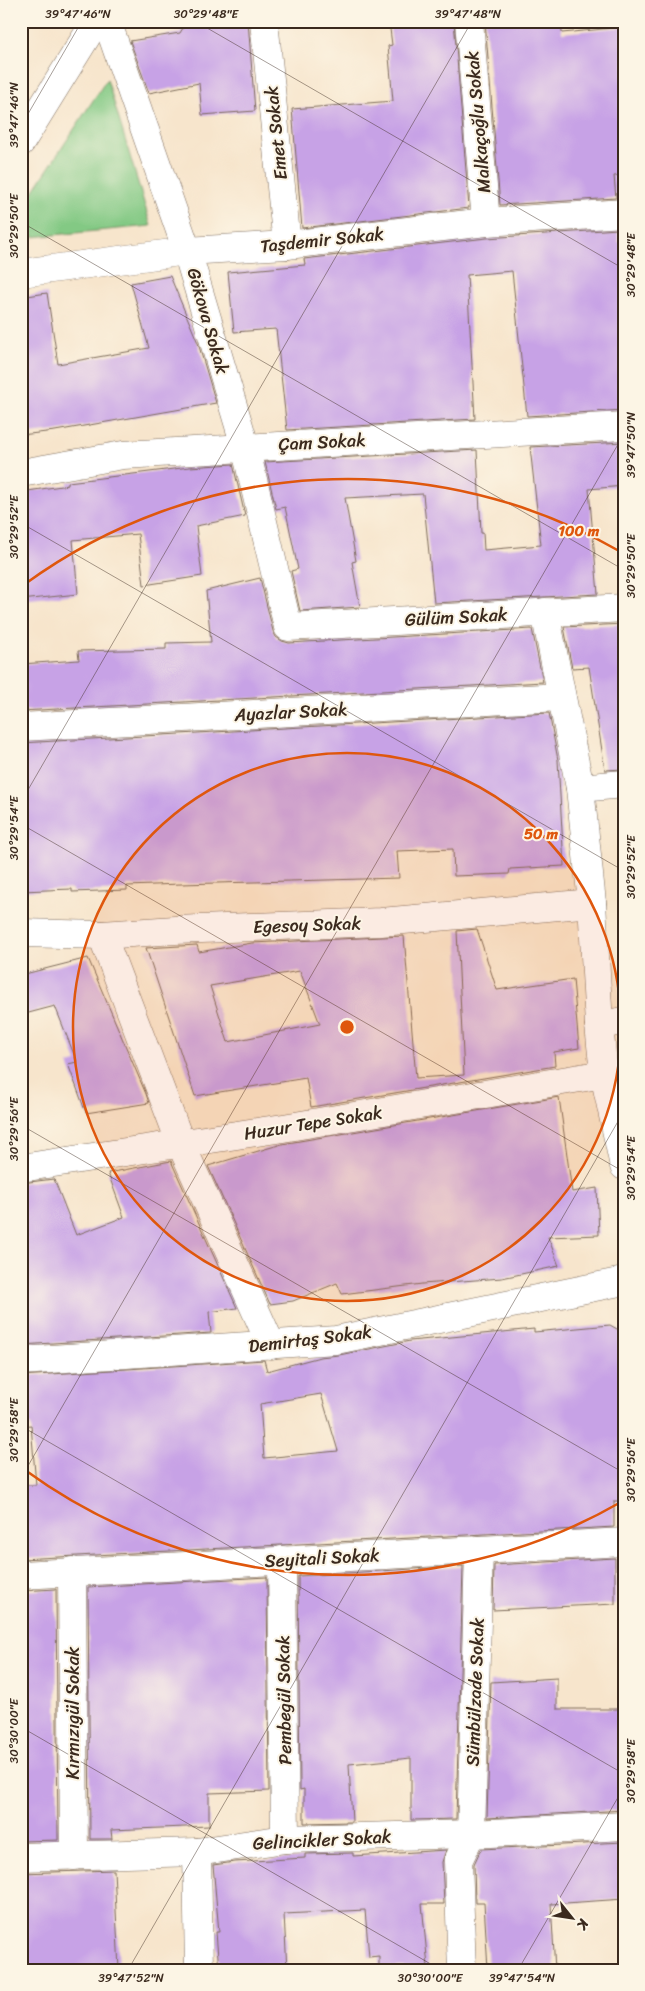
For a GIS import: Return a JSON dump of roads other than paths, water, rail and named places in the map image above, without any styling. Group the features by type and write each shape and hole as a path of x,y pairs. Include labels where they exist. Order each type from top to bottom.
{"street":[{"path":"21,142 96,21"},
{"name":"Gökova Sokak","path":"107,21 187,250 245,446 288,627"},
{"name":"Emet Sokak","path":"264,21 287,245"},
{"name":"Malkaçoğlu Sokak","path":"469,21 486,222"},
{"name":"Taşdemir Sokak","path":"21,272 187,250 287,245 486,222 624,213"},
{"name":"Çam Sokak","path":"21,474 123,454 624,426"},
{"name":"Gülüm Sokak","path":"288,627 624,608"},
{"path":"545,612 580,788 592,903 611,1023 604,1074 624,1166"},
{"name":"Ayazlar Sokak","path":"21,727 561,697"},
{"path":"580,788 624,784"},
{"name":"Egesoy Sokak","path":"21,933 102,935 381,922 592,903"},
{"path":"102,935 181,1144 271,1346"},
{"name":"Huzur Tepe Sokak","path":"21,1168 181,1144 604,1074"},
{"name":"Demirtaş Sokak","path":"21,1361 271,1346 336,1340 624,1281"},
{"name":"Seyitali Sokak","path":"21,1574 624,1542"},
{"name":"Sümbülzade Sokak","path":"471,1834 479,1550"},
{"name":"Pembegül Sokak","path":"282,1560 285,1839"},
{"name":"Kırmızıgül Sokak","path":"72,1571 74,1856"},
{"name":"Gelincikler Sokak","path":"21,1857 197,1852 285,1839 471,1834 624,1826"},
{"path":"462,1970 458,1861 471,1834"},
{"path":"197,1852 199,1970"}]}
